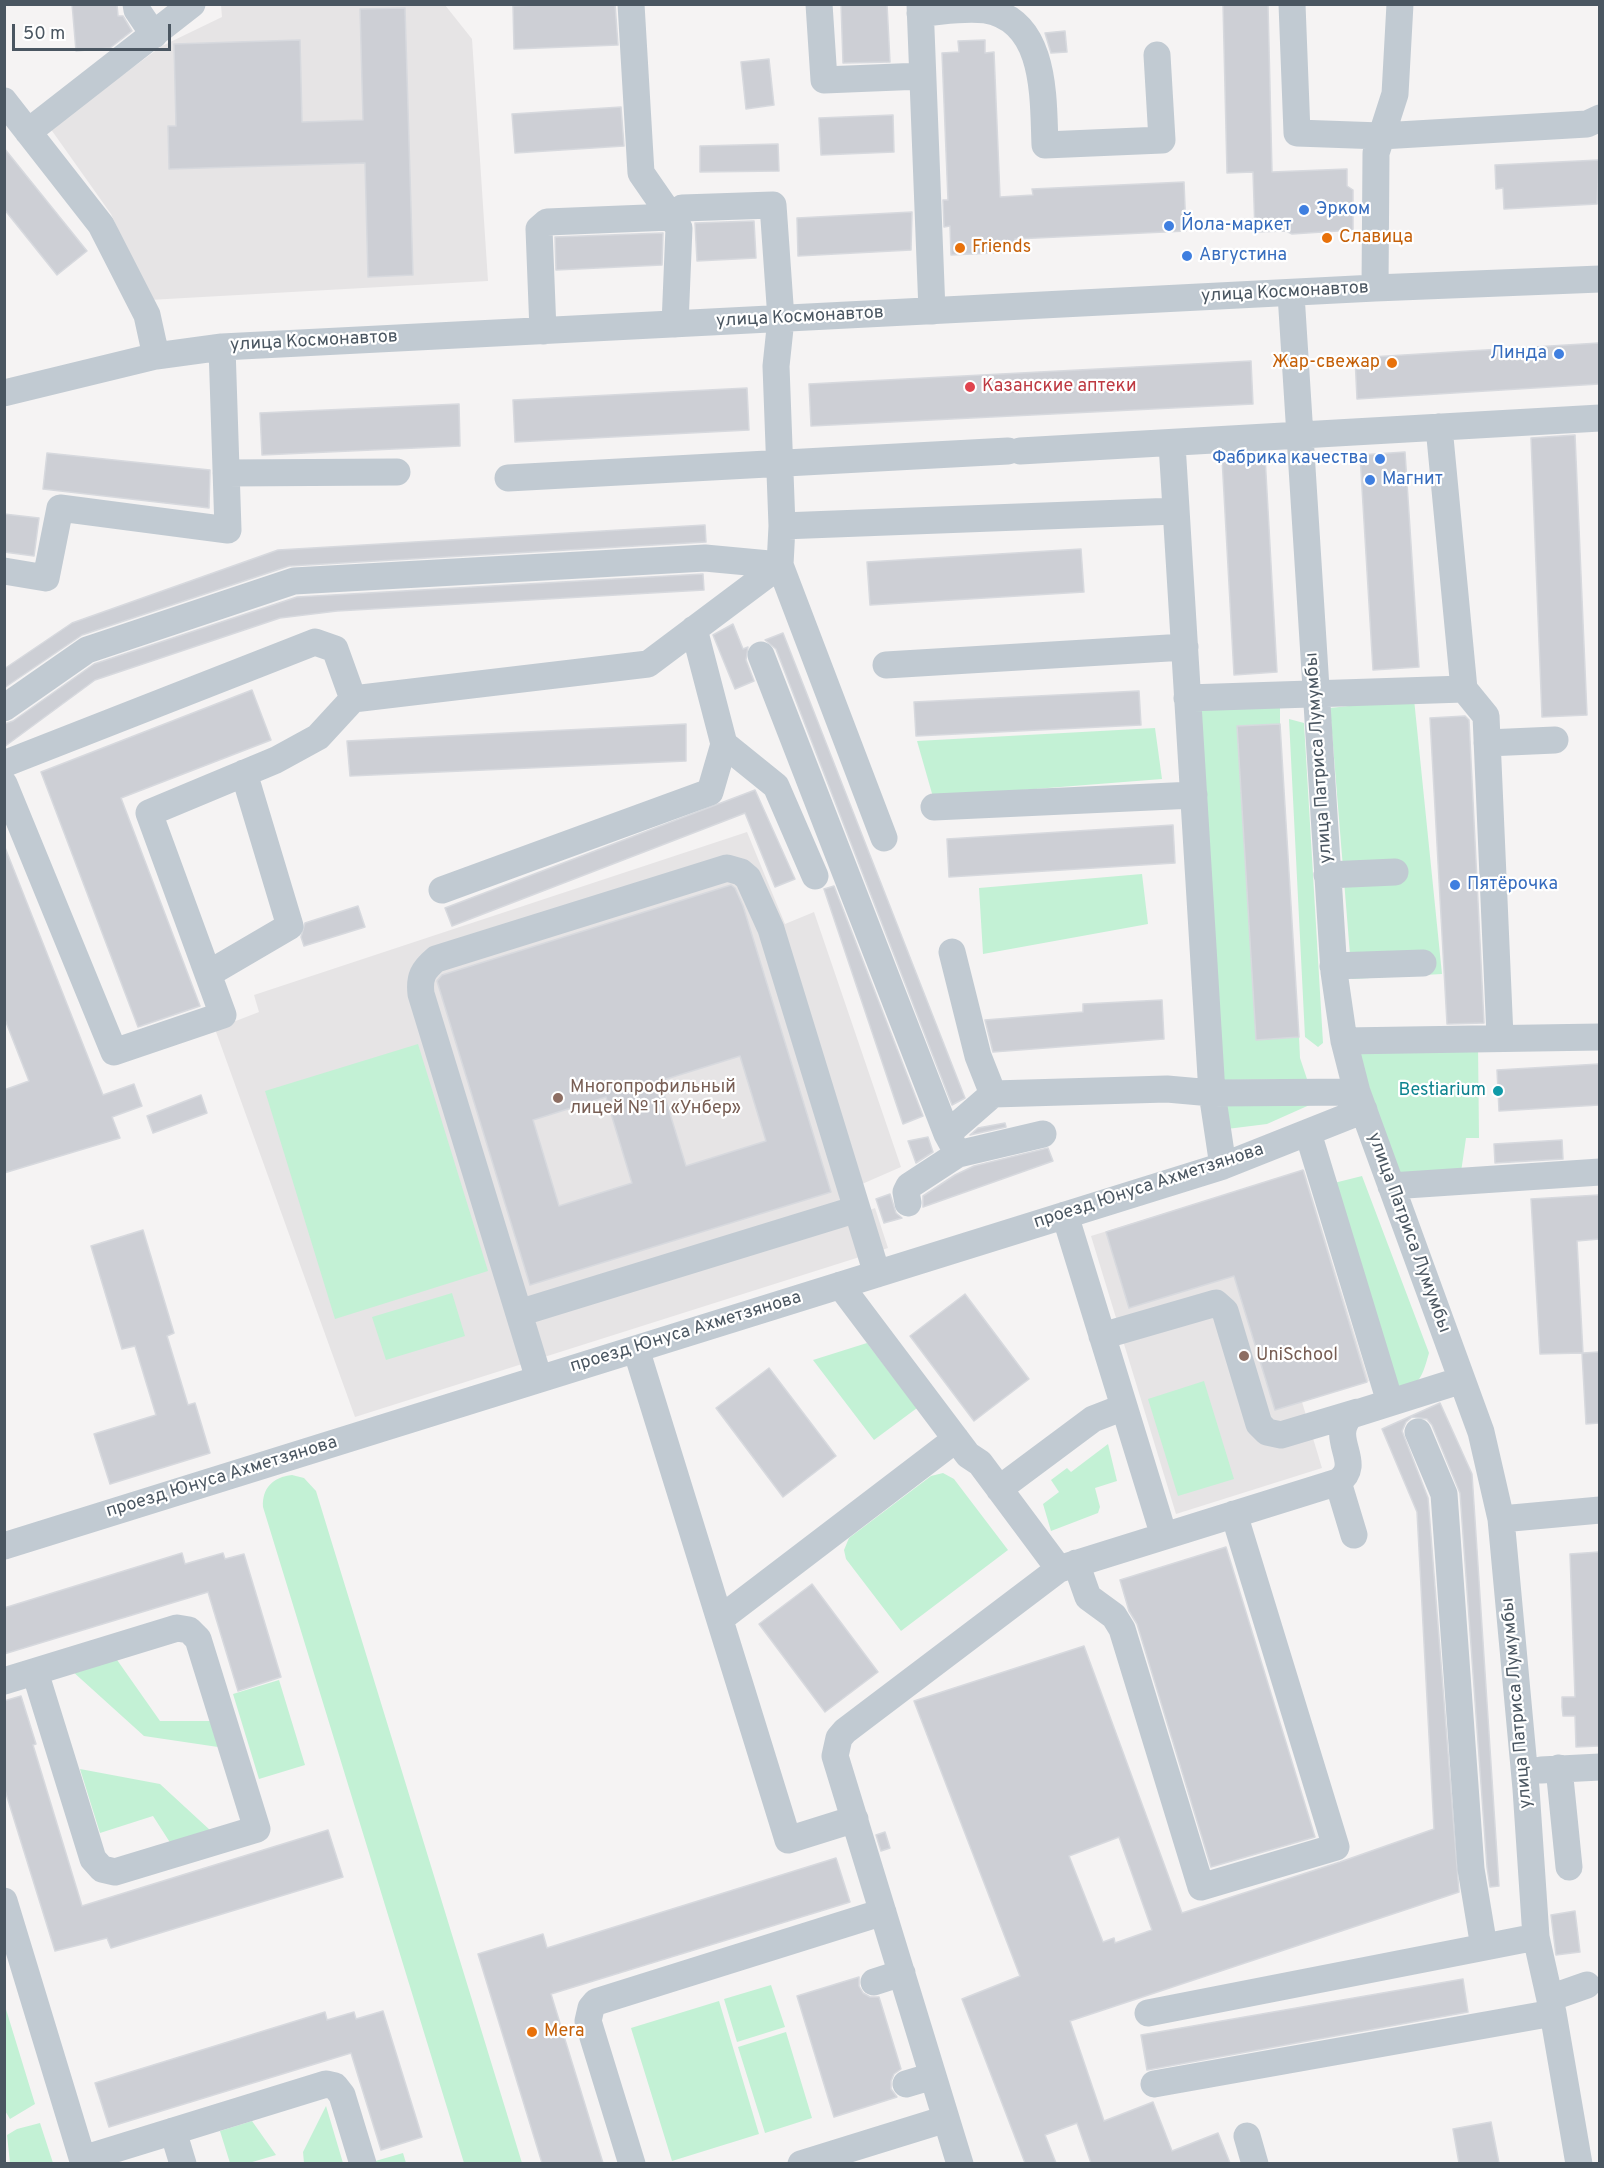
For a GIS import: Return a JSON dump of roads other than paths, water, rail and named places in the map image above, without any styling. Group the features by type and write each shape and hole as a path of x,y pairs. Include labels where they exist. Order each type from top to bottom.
{"street":[{"path":"136,4 137,10 154,35"},
{"path":"28,132 192,4"},
{"path":"631,4 641,173 679,228 675,324"},
{"path":"819,4 824,80 922,76"},
{"path":"1292,4 1297,133 1381,136 1587,124 1599,118"},
{"path":"1375,288 1376,153 1395,94 1400,4"},
{"path":"932,311 920,9 985,10 1009,19 1029,39 1042,76 1045,145 1162,140 1157,55"},
{"path":"4,101 101,225 147,315 156,356"},
{"path":"543,331 539,229 547,222 672,217 682,208 773,205 781,319 776,366 782,526 780,565 884,838"},
{"name":"улица Космонавтов","path":"4,393 156,356 222,347 1375,288 1599,279"},
{"name":"улица Патриса Лумумбы","path":"1291,294 1333,966 1344,1041 1360,1101 1481,1432 1501,1519 1524,1771 1536,1937 1552,2006 1579,2163"},
{"path":"4,572 46,578 60,508 228,530 222,347"},
{"path":"508,478 778,462 1172,444 1599,418"},
{"path":"1439,427 1464,689 1486,716 1500,1037"},
{"path":"1172,444 1212,1093 1223,1166"},
{"path":"226,473 397,472"},
{"path":"782,526 1176,511"},
{"path":"4,708 87,650 294,581 705,558 780,565"},
{"path":"4,784 114,1052 223,1015 149,813 244,773 318,737 353,699 648,664 780,565"},
{"path":"442,890 710,792 724,744 694,629"},
{"path":"4,765 315,642 335,649 353,699"},
{"path":"886,665 1185,647"},
{"path":"761,655 953,1144"},
{"path":"1187,698 1464,689"},
{"path":"1487,743 1555,740"},
{"path":"724,744 776,786 815,876"},
{"path":"208,974 290,926 244,773"},
{"path":"934,807 1194,795"},
{"path":"539,1379 421,994 419,981 423,969 436,958 727,868 741,872 748,878 768,921 877,1274"},
{"path":"1327,874 1395,872"},
{"path":"952,952 978,1056 993,1094"},
{"path":"1333,966 1423,963"},
{"path":"1344,1041 1599,1037"},
{"path":"908,1203 906,1195 909,1186 953,1144 993,1094 1167,1089 1360,1101"},
{"name":"проезд Юнуса Ахметзянова","path":"4,1546 1223,1166 1308,1133 1360,1101"},
{"path":"1308,1133 1390,1402"},
{"path":"953,1144 1043,1134"},
{"path":"1391,1186 1599,1172"},
{"path":"519,1314 857,1209"},
{"path":"1065,1215 1164,1536"},
{"path":"840,1286 968,1455 978,1461 999,1489 1068,1566 1088,1597 1120,1623 1202,1887 1336,1847 1234,1514"},
{"path":"1102,1336 1216,1303 1225,1311 1260,1424 1267,1432 1281,1435 1462,1380"},
{"path":"636,1349 788,1840 855,1820"},
{"path":"999,1489 1093,1419 1124,1407"},
{"path":"960,2163 835,1756 839,1738 845,1731 1068,1566 1338,1482 1346,1475 1349,1465 1342,1431 1347,1419 1359,1412"},
{"path":"1418,1432 1444,1494 1471,1869 1484,1947"},
{"path":"720,1618 956,1439"},
{"path":"1338,1482 1354,1535"},
{"path":"1501,1519 1599,1510"},
{"path":"4,1681 177,1628 193,1632 198,1639 256,1829 115,1872 102,1869 93,1859 36,1672"},
{"path":"1524,1771 1599,1767"},
{"path":"1559,1768 1569,1867"},
{"path":"632,2163 588,2021 591,2008 596,2002 883,1912"},
{"path":"6,1915 83,2161 329,2084 335,2086 342,2095 363,2163"},
{"path":"1148,2013 1536,1937"},
{"path":"874,1982 902,1973"},
{"path":"1154,2084 1552,2006 1587,1985"},
{"path":"906,2084 933,2076"},
{"path":"801,2163 946,2119"},
{"path":"173,2131 183,2163"},
{"path":"1247,2136 1255,2163"}],"place":[{"name":"Эрком","path":"1304,210"},
{"name":"Йола-маркет","path":"1169,226"},
{"name":"Славица","path":"1327,238"},
{"name":"Friends","path":"960,248"},
{"name":"Августина","path":"1187,256"},
{"name":"Линда","path":"1559,354"},
{"name":"Жар-свежар","path":"1392,363"},
{"name":"Казанские аптеки","path":"970,387"},
{"name":"Фабрика качества","path":"1380,459"},
{"name":"Магнит","path":"1370,480"},
{"name":"Пятёрочка","path":"1455,885"},
{"name":"Bestiarium","path":"1498,1091"},
{"name":"Многопрофильный лицей № 11 «Унбер»","path":"558,1098"},
{"name":"UniSchool","path":"1244,1356"},
{"name":"Mera","path":"532,2032"}]}
